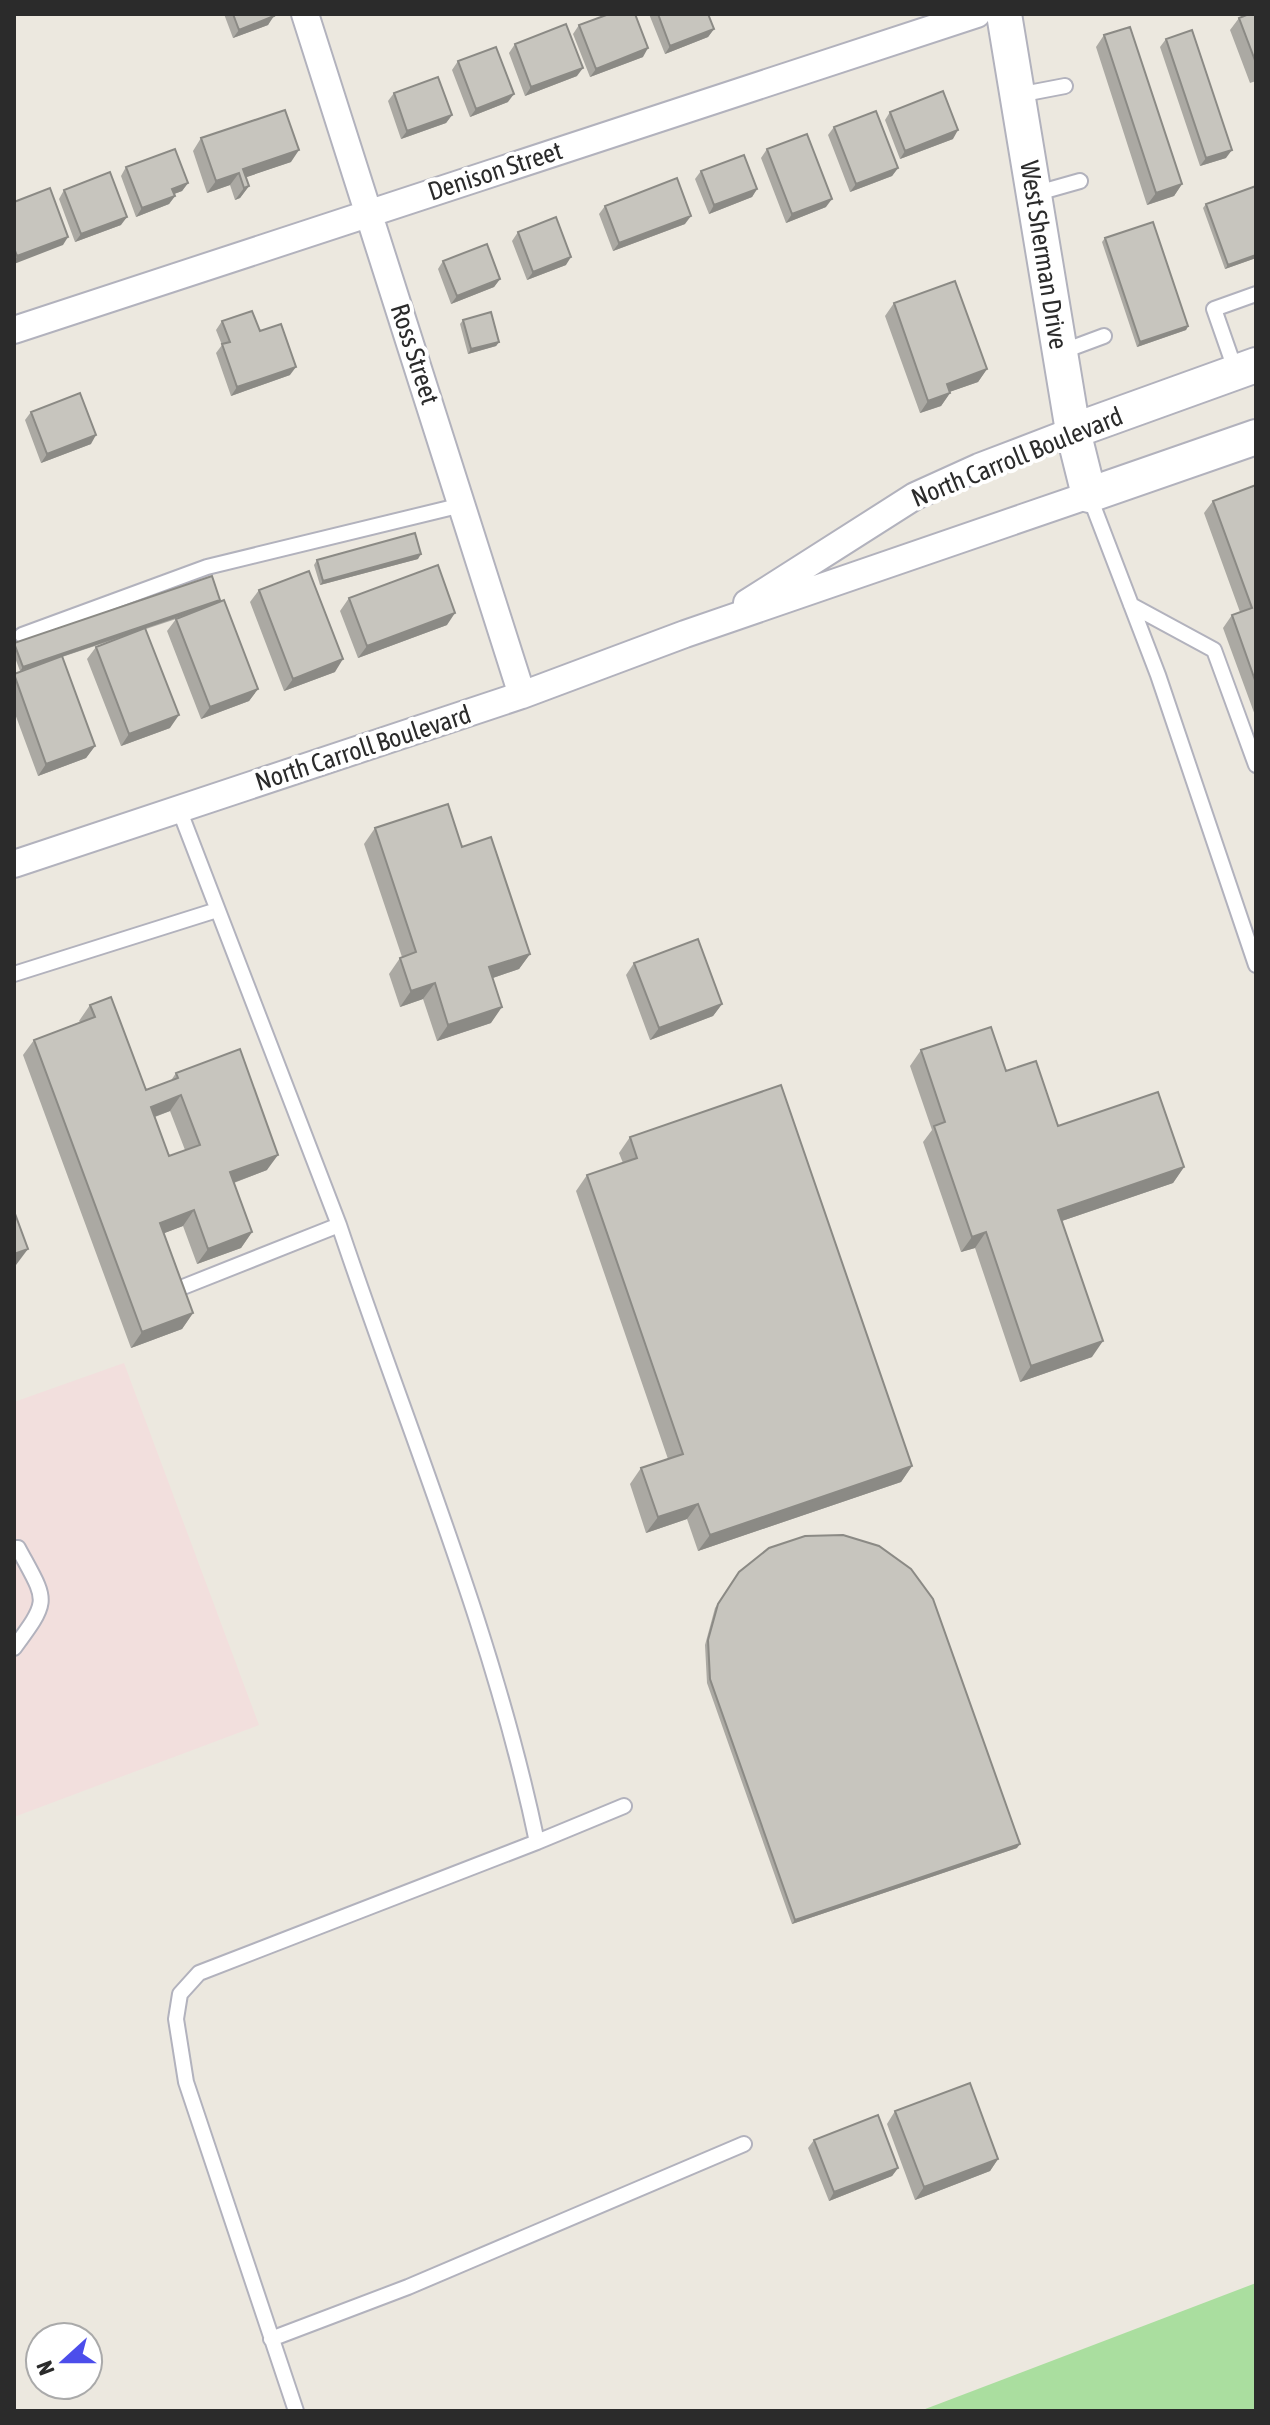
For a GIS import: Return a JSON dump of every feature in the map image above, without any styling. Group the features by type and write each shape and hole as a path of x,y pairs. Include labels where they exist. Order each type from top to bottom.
{"street":[{"name":"Ross Street","path":"305,14 522,695"},
{"name":"Denison Street","path":"14,330 977,14"},
{"name":"West Sherman Drive","path":"1004,14 1073,431 1089,495"},
{"name":"North Carroll Boulevard","path":"710,627 915,496 979,467 1246,369"},
{"name":"North Carroll Boulevard","path":"14,864 522,695 1256,437"}],"lane":[{"path":"1017,95 1065,86"},
{"path":"1034,195 1080,181"},
{"path":"1246,369 1214,309 1256,294"},
{"path":"1060,352 1104,336"},
{"path":"1089,495 1158,675 1256,965"},
{"path":"22,635 207,567 462,505"},
{"path":"1131,605 1214,650 1256,765"},
{"path":"179,809 339,1225 395,1392 477,1618 522,1775 537,1842"},
{"path":"14,974 217,910"},
{"path":"183,1287 339,1225"},
{"path":"14,1548 18,1548 43,1594 40,1613 14,1648"},
{"path":"296,2411 186,2082 176,2019 180,1994 199,1973 624,1806"},
{"path":"271,2339 408,2287 744,2144"}],"shaded area":[{"path":"124,1363 259,1725 14,1817 14,1402"}],"green space":[{"path":"1256,2283 1256,2411 920,2411"}],"building":[{"path":"233,14 273,14 274,16 239,30"},
{"path":"609,14 635,14 648,48 596,69 579,25"},
{"path":"658,14 708,14 714,29 670,46"},
{"path":"1256,14 1256,63 1239,18"},
{"path":"566,24 583,68 531,87 515,44"},
{"path":"1130,27 1182,184 1156,193 1104,35"},
{"path":"1192,30 1232,150 1206,158 1166,39"},
{"path":"496,47 514,94 476,109 458,61"},
{"path":"438,77 452,115 407,131 394,93"},
{"path":"943,91 958,130 905,151 890,112"},
{"path":"285,110 299,150 243,169 249,186 244,188 239,173 216,181 201,138"},
{"path":"876,111 898,168 856,184 834,127"},
{"path":"807,134 832,199 792,214 767,149"},
{"path":"175,149 188,183 172,189 175,196 142,208 126,167"},
{"path":"744,155 757,189 714,205 701,171"},
{"path":"110,172 127,217 81,234 64,190"},
{"path":"677,178 691,216 619,243 605,206"},
{"path":"1256,186 1256,255 1228,265 1206,204"},
{"path":"50,188 68,237 17,256 14,248 14,202"},
{"path":"556,217 571,257 533,272 518,232"},
{"path":"1153,222 1188,326 1140,342 1105,238"},
{"path":"487,244 500,279 457,296 443,261"},
{"path":"955,281 987,369 947,384 950,393 928,401 894,303"},
{"path":"252,311 260,331 281,324 296,367 237,387 222,344 230,342 222,321"},
{"path":"491,312 499,342 471,349 463,320"},
{"path":"80,393 96,435 47,454 31,412"},
{"path":"1256,485 1256,683 1232,615 1252,608 1213,501"},
{"path":"415,533 421,554 323,581 317,560"},
{"path":"438,565 455,613 367,646 349,598"},
{"path":"309,571 343,659 293,679 259,590"},
{"path":"212,576 220,600 23,667 14,643"},
{"path":"224,600 258,689 210,707 176,619"},
{"path":"145,628 179,715 129,734 96,647"},
{"path":"62,656 95,746 46,764 14,674"},
{"path":"448,804 462,847 491,837 530,954 489,967 502,1007 448,1025 435,983 411,991 400,958 416,952 375,828"},
{"path":"698,939 722,1004 659,1028 634,963"},
{"path":"111,997 146,1090 178,1078 176,1073 240,1049 278,1155 230,1172 252,1232 208,1249 194,1210 160,1223 193,1313 142,1332 34,1040 95,1017 90,1005","holes":["181,1095 200,1145 169,1156 151,1107"]},
{"path":"991,1027 1006,1071 1036,1061 1058,1126 1158,1092 1184,1167 1058,1210 1103,1341 1031,1366 986,1232 972,1237 934,1126 945,1122 921,1050"},
{"path":"781,1085 912,1466 710,1535 698,1504 658,1517 641,1468 683,1454 587,1175 637,1158 630,1137"},
{"path":"14,1211 28,1249 14,1254"},
{"path":"843,1535 879,1546 911,1569 933,1599 1020,1844 795,1920 710,1679 708,1640 718,1604 739,1572 769,1548 805,1536"},
{"path":"970,2083 998,2159 924,2187 895,2111"},
{"path":"878,2115 898,2168 834,2192 814,2140"}]}
